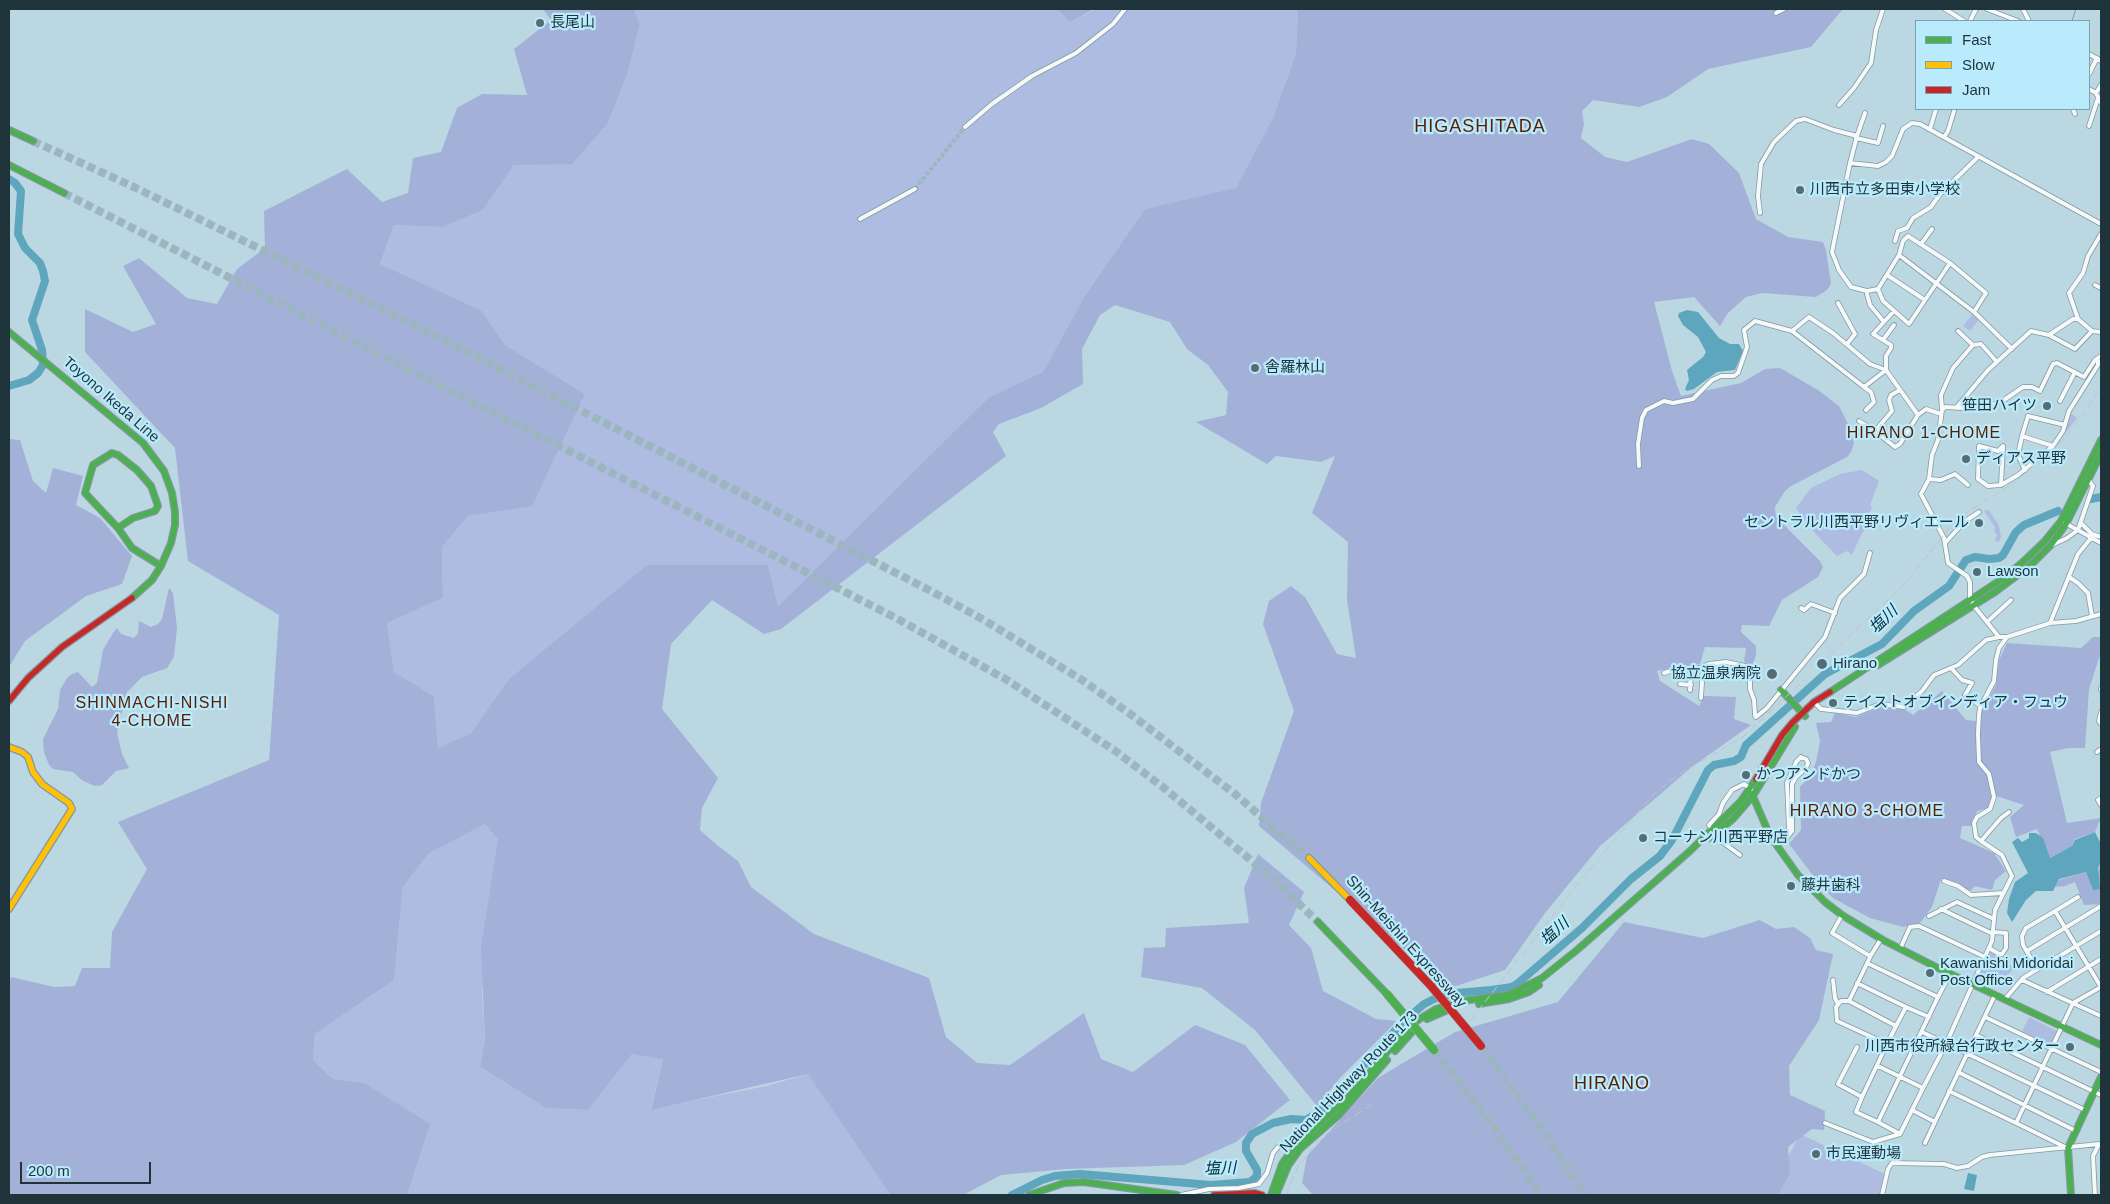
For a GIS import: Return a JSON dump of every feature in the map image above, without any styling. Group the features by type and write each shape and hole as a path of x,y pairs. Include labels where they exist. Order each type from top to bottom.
{"main road":[{"path":"9,130 33,141"},
{"path":"9,166 60,192"},
{"name":"Toyono Ikeda Line","path":"9,332 135,435 158,461 172,493 175,525 171,543 161,566 143,589 79,634 47,660 9,701"},
{"name":"National Highway Route 173","path":"2087,478 2101,440"},
{"path":"118,528 133,518 155,511 158,506 151,486 137,470 118,455 112,453 92,465 85,491 86,496 118,528 132,548 161,566"},
{"name":"National Highway Route 173","path":"1271,1195 1282,1164 1294,1147 1347,1099 1400,1037 1418,1020 1436,1009 1462,1001 1508,995 1542,978 1713,832 1733,819 1803,714 1815,704 2031,565 2064,522 2101,454"},
{"path":"1781,690 1803,714"},
{"path":"9,747 22,752 28,757 37,778 42,784 69,803 72,809 9,909"},
{"path":"1752,792 1775,844 1798,875 1825,902 1842,915 1881,939 1950,974 2101,1045"},
{"name":"National Highway Route 173","path":"1276,1195 1288,1166 1300,1149 1314,1134 1339,1115 1359,1094 1393,1052 1426,1020 1444,1011 1463,1005 1509,1000 1529,992 1554,975 1713,832"},
{"name":"Shin-Meishin Expressway","path":"1309,858 1408,961 1481,1046"},
{"path":"1318,922 1386,994 1434,1050"},
{"path":"2071,1195 2068,1148 2086,1110 2098,1093 2101,1077"},
{"path":"1029,1195 1064,1183 1084,1182 1177,1195"},
{"path":"1214,1195 1255,1192 1262,1195"}],"street":[{"path":"965,127 992,104 1032,76 1076,53 1113,24 1125,9"},
{"path":"1776,12 1784,9"},
{"path":"1839,105 1854,88 1871,63 1876,30 1883,9"},
{"path":"1945,9 1962,20"},
{"path":"1987,9 2015,20"},
{"path":"1998,20 2000,14"},
{"path":"2090,73 2099,60"},
{"path":"2089,126 2101,85"},
{"path":"2090,90 2097,95 2101,103"},
{"path":"1930,129 1936,110"},
{"path":"2073,110 2075,114"},
{"path":"1944,137 1948,131 1954,111"},
{"path":"1865,113 1856,137 1832,252 1839,270 1851,287 1867,292 1878,288 1899,255 1902,242 1908,236 1950,264 1986,293 1974,312"},
{"path":"1760,213 1758,196 1761,164 1774,142 1796,121 1805,119 1878,143 1883,126"},
{"path":"1850,163 1878,166 1892,156 1903,129 1912,123 1920,124 2101,224"},
{"path":"1895,241 1898,231 1907,228 1913,218 1931,207 1940,194 1978,157"},
{"path":"860,219 914,189"},
{"path":"1921,244 1932,229"},
{"path":"2101,234 2088,256 2083,273 2069,293 2078,319 2092,331 2101,332"},
{"path":"1899,255 1974,312 2012,349"},
{"path":"1878,288 1883,301 1909,324 1950,264"},
{"path":"1887,275 1925,300"},
{"path":"2095,284 2101,288"},
{"path":"1866,294 1870,305 1884,322"},
{"path":"1838,302 1855,334 1846,344"},
{"path":"1886,370 1886,356 1892,348 1891,345 1873,334 1894,311"},
{"path":"1792,331 1809,317 1870,364 1886,370 1918,415"},
{"path":"2050,335 2073,319 2078,319"},
{"path":"1639,466 1638,444 1642,418 1646,410 1664,401 1674,403 1693,399 1712,380 1721,376 1734,376 1738,373 1748,348 1744,330 1755,321 1792,331 1871,392 1874,402 1866,410"},
{"path":"1883,340 1894,326"},
{"path":"1958,331 1973,345"},
{"path":"1956,408 1988,370 2031,331 2050,335 2075,349 2092,331"},
{"path":"1997,362 1981,344 1973,345 1953,368 1941,395 1942,412 1938,440 1932,456 1929,479 1921,494 1946,543 1945,553 1948,563 1967,576 1970,582 1972,603 1999,637"},
{"path":"1942,412 1945,407 1981,409 2004,400 2023,387 2032,387 2040,392 2053,364 2057,363 2084,377 2095,360 2100,357"},
{"path":"2001,485 2003,446 1998,450 1979,446 1978,479 1988,486 2001,485 2025,470 2053,446 2065,425 2070,410 2098,365 2100,357"},
{"path":"1864,387 1886,370"},
{"path":"2060,401 2075,372"},
{"path":"1875,431 1892,411 1889,400 1891,395 1900,390"},
{"path":"1859,421 1895,447 1900,444 1918,415 1926,409 1942,412"},
{"path":"2025,470 2018,455 2028,416 2065,425"},
{"path":"2022,436 2053,446"},
{"path":"1929,479 1941,480 1955,474 1968,485"},
{"path":"2047,544 2059,543 2078,530 2093,486 2087,478"},
{"path":"1946,543 1964,522 1979,512"},
{"path":"2064,522 2101,543"},
{"path":"2081,523 2092,534 2101,537"},
{"path":"2050,623 2078,554 2091,538"},
{"path":"1664,673 1680,668 1691,671 1703,666 1726,662 1750,667 1750,689 1754,700 1756,717 1767,708 1825,637 1840,598 1864,574 1870,553"},
{"path":"2069,577 2088,593 2092,616"},
{"path":"1987,622 2011,600"},
{"path":"1801,608 1804,610 1811,604 1835,613"},
{"path":"1815,704 1821,709 1857,713 1880,704 1904,707 1922,691 1934,675 1958,666 1986,640 2007,637 2050,623 2076,621 2101,614"},
{"path":"1825,1123 1873,1142 1900,1134 1946,1044 1989,948 1993,933 1995,910 2012,876 2002,855 1976,837 1974,823 1977,817 1990,809 1994,797 1989,774 1979,762 1978,734 1982,706 1994,681 1999,648 2007,637"},
{"path":"1701,698 1703,666"},
{"path":"1950,668 1962,680 1972,683 1965,695 1982,706"},
{"path":"1680,684 1690,687 1691,671"},
{"path":"2101,712 2099,721 2101,724"},
{"path":"1801,758 1806,759 1808,763 1806,768 1796,777 1792,784 1792,831 1788,836 1775,844 1789,829 1787,783 1796,762 1801,758"},
{"path":"1740,855 1713,832 1709,825 1732,790 1744,784 1752,792"},
{"path":"2101,798 2098,800 2101,805"},
{"path":"1981,841 2009,812"},
{"path":"1944,881 1958,886 1972,895 2004,893"},
{"path":"2037,969 2023,945 2022,936 2026,928 2078,897"},
{"path":"1930,916 1957,902 1994,918"},
{"path":"2027,951 2101,906"},
{"path":"1941,909 1993,933 2006,933 2006,948 2002,954 1989,948"},
{"path":"2016,1123 2073,1003 2101,987 2056,911"},
{"path":"1842,915 1832,933 1870,956"},
{"path":"1900,948 1910,927 1919,926 1985,957"},
{"path":"2005,999 2022,980 2037,969 2101,932"},
{"path":"1849,1001 1866,963 1881,939"},
{"path":"2047,992 2101,959"},
{"path":"1866,963 1938,997"},
{"path":"1878,1122 1950,974"},
{"path":"1833,980 1835,998 1838,1004"},
{"path":"2022,980 2100,1015"},
{"path":"1857,982 1929,1017"},
{"path":"1925,1143 1995,995"},
{"path":"1888,1044 1837,1021 1836,1007 1841,1001 1849,1001 1896,1026"},
{"path":"1900,1134 1856,1112 1906,1007"},
{"path":"1985,1017 2101,1072"},
{"path":"1922,1032 2086,1110"},
{"path":"1976,1035 2098,1093"},
{"path":"1857,1047 1838,1084 1862,1097"},
{"path":"1878,1066 1923,1088"},
{"path":"1958,1072 2076,1130"},
{"path":"1949,1091 2068,1148"},
{"path":"1912,1110 1934,1122"},
{"path":"1882,1195 1888,1169 1892,1163 1944,1164 1957,1168 1968,1166 1982,1157 1990,1155 2068,1148 2100,1142"},
{"path":"2095,1195 2093,1156 2100,1142"},
{"path":"1182,1195 1209,1189 1239,1188 1259,1184 1267,1173 1272,1153 1286,1143 1294,1147"},
{"path":"2094,1174 2101,1174"}],"shaded area":[{"path":"543,9 634,9 640,24 627,75 608,123 572,164 514,165 483,210 443,227 394,225 380,264 481,310 505,345 585,394 532,506 468,516 442,547 443,598 387,623 394,672 434,696 438,748 471,733 508,680 647,565 768,565 778,606 989,397 1043,372 1084,297 1145,209 1236,188 1273,118 1296,53 1298,12 1296,9 1843,9 1811,47 1708,69 1667,97 1639,107 1593,100 1582,111 1584,124 1581,138 1605,157 1627,162 1692,139 1709,144 1739,173 1756,219 1788,237 1823,242 1826,250 1831,284 1827,290 1816,297 1762,293 1746,297 1728,313 1720,326 1694,297 1654,302 1672,371 1681,396 1741,383 1765,369 1780,368 1818,390 1839,406 1848,424 1854,443 1847,457 1791,486 1785,491 1775,507 1776,517 1820,561 1823,567 1818,577 1782,600 1769,626 1742,625 1741,632 1756,646 1756,656 1752,665 1744,662 1746,648 1705,647 1700,664 1657,671 1660,681 1699,706 1704,696 1736,697 1734,719 1751,725 1693,766 1600,846 1545,913 1505,970 1450,988 1259,826 1261,803 1294,711 1263,624 1269,601 1291,586 1305,597 1337,654 1356,658 1347,600 1348,542 1312,513 1335,456 1321,462 1276,456 1267,464 1196,422 1226,415 1228,392 1208,365 1187,349 1170,322 1115,305 1100,315 1082,349 1083,384 1041,408 999,424 993,432 1006,456 781,629 764,634 712,600 671,644 662,709 718,778 702,808 700,830 738,861 751,887 814,934 929,978 946,1037 977,1063 1010,1065 1084,1013 1101,1059 1133,1072 1195,1025 1245,1045 1290,1100 1236,1142 1184,1165 1066,1169 1001,1175 963,1195 891,1195 808,1074 651,1110 663,1059 632,1054 588,1110 546,1108 480,1067 485,1040 481,947 498,840 485,824 428,854 403,887 394,980 315,1034 313,1060 333,1079 365,1083 430,1124 407,1195 9,1195 9,981 11,977 54,987 75,986 82,968 110,968 112,932 147,869 118,822 269,760 279,615 188,561 175,448 85,352 85,309 133,332 156,324 123,266 139,258 187,298 217,304 237,269 265,248 264,211 347,169 382,202 408,193 413,158 441,152 457,108 482,94 527,95 514,49 551,20"},
{"path":"634,9 1057,9 1070,22 1096,9 1296,9 1298,12 1296,53 1273,118 1236,189 1145,209 1084,297 1043,372 989,397 778,606 768,565 508,680 471,733 438,748 434,696 394,672 387,623 443,598 442,547 468,516 532,505 585,394 505,345 481,310 380,264 394,225 443,227 483,210 514,165 583,136 608,123 627,75 640,24"},
{"path":"1057,9 1094,9 1070,22"},
{"path":"1687,310 1698,312 1719,338 1730,344 1739,344 1743,351 1735,370 1717,372 1694,389 1687,391 1685,389 1689,380 1687,370 1703,357 1706,352 1698,337 1683,325 1678,316 1679,313"},
{"path":"1974,312 1980,318 1970,331 1963,326"},
{"path":"2069,412 2077,418 2055,446"},
{"path":"9,439 20,440 33,481 46,493 53,468 83,476 76,505 100,518 132,556 122,584 86,596 25,641 9,667"},
{"path":"1862,470 1879,481 1870,505 1872,507 1869,515 1876,519 1862,533 1852,555 1847,551 1837,556 1809,527 1796,508 1811,488 1840,474"},
{"path":"1989,510 1999,526 2001,537 1999,542 1995,541 1997,535 1994,531 1995,527 1984,511"},
{"path":"169,588 173,593 177,628 174,657 167,668 142,677 127,692 117,733 122,754 129,768 116,771 102,785 95,786 83,781 73,772 53,769 49,765 44,752 43,739 58,709 60,690 67,678 78,672 92,687 97,683 103,650 113,633 117,628 121,634 134,638 138,633 139,621 151,627 158,624 162,619"},
{"path":"2093,637 2101,637 2101,652 2089,689 2085,748 2068,748 2050,752 2067,823 2101,818 2095,832 2075,839 2072,846 2050,858 2037,829 2016,837 2010,817 2024,805 1993,795 1988,808 1977,811 1972,826 1962,826 1960,838 1994,853 2006,871 1995,880 1992,890 1975,886 1970,891 1941,879 1932,907 1920,923 1903,927 1870,918 1833,898 1818,882 1789,844 1801,830 1800,787 1810,776 1816,762 1820,741 1816,723 1831,722 1835,713 1856,717 1881,707 1904,709 1913,715 1942,691 1966,720 1976,721 1996,685 1999,660 2007,643 2081,648"},
{"path":"485,824 498,840 482,991 485,1040 480,1067 546,1108 588,1110 632,1054 663,1058 651,1109 766,1086 808,1074 905,1195 407,1195 429,1124 365,1083 333,1079 313,1060 315,1034 394,980 403,887 428,854"},
{"path":"2095,832 2101,844 2101,862 2098,868 2100,889 2093,890 2086,872 2059,879 2053,891 2036,891 2026,900 2012,922 2007,913 2009,899 2015,882 2028,873 2012,842 2018,838 2022,842 2029,838 2029,833 2036,833 2043,838 2050,858 2072,846 2075,840"},
{"path":"1258,854 1304,892 1289,925 1311,948 1323,991 1376,1019 1397,1021 1340,1078 1317,1106 1255,1030 1202,988 1141,977 1144,948 1165,947 1166,928 1249,923 1244,888"},
{"path":"2101,862 2101,904 2084,905 2075,882 2055,887 2059,880 2086,872 2093,889"},
{"path":"1760,920 1776,929 1794,927 1810,938 1816,950 1833,954 1819,1020 1789,1066 1790,1095 1825,1111 1824,1130 1812,1129 1788,1147 1790,1173 1779,1193 1774,1195 1313,1195 1302,1183 1307,1156 1378,1078 1455,1032 1558,1002 1624,922 1703,938"},
{"path":"1991,951 2014,968 2003,981 1995,975 1988,985 1977,979"},
{"path":"2029,1017 2057,1031 2050,1045 2022,1031"},
{"name":"市民運動場","path":"1800,1134 1885,1174 1880,1195 1768,1195"},
{"path":"1968,1173 1977,1175 1974,1191 1964,1189"}],"waterway":[{"path":"2072,20 2076,9"},
{"path":"9,179 21,191 18,234 25,248 40,263 45,281 32,320 42,350 43,365 38,373 29,380 9,386"},
{"name":"塩川","path":"2091,499 2101,497"},
{"name":"塩川","path":"1012,1195 1042,1180 1055,1176 1080,1174 1211,1185 1250,1182 1257,1176 1257,1170 1246,1151 1246,1143 1252,1134 1273,1123 1291,1119 1306,1120 1319,1112 1336,1096 1402,1023 1424,1004 1434,999 1457,993 1512,987 1517,984 1582,928 1631,879 1660,856 1672,840 1708,770 1714,765 1734,761 1741,757 1746,745 1825,674 1882,644 1914,611 1949,586 1966,560 1975,557 1999,558 2003,555 2016,532 2024,525 2058,511"}],"tunnel":[{"path":"915,189 965,127"},
{"path":"33,141 134,187 409,322 984,620 1082,680 1133,716 1235,794 1309,858"},
{"path":"64,193 896,618 1007,680 1114,750 1164,788 1270,876 1318,922"},
{"path":"1481,1046 1545,1133 1585,1195"},
{"path":"1434,1050 1493,1126 1541,1195"}],"railway":[{"path":"1821,663 1904,585 1950,527 1968,512 2015,482 2059,444 2088,408 2101,385"},
{"path":"1470,1021 1580,881 1651,797 1676,776 1743,737 1805,679"},
{"path":"1286,1195 1298,1167 1315,1145 1326,1134 1377,1101"}],"traffic: fast":[{"path":"9,130 33,141"},
{"path":"9,165 64,193"},
{"path":"9,332 143,443 164,471 172,493 175,512 175,525 171,543 161,566 152,580 132,598"},
{"path":"1830,692 2002,579 2024,561 2044,542 2061,521 2101,440"},
{"path":"118,528 133,518 155,511 158,506 151,486 137,470 118,455 112,453 93,465 85,493 118,528 132,548 161,566"},
{"path":"1878,665 1995,592 2031,565 2051,545 2066,524 2101,454"},
{"path":"1781,690 1805,716"},
{"path":"1710,838 1733,819 1753,796 1795,727"},
{"path":"1271,1195 1282,1164 1294,1147 1347,1099 1400,1037 1418,1020 1436,1009 1462,1001 1508,995 1542,978 1577,950 1690,851 1741,801 1756,779"},
{"path":"1752,794 1770,836 1798,875 1825,902 1842,915 1883,940 1938,968 2101,1045"},
{"path":"1318,922 1387,994"},
{"path":"1479,1004 1509,999 1529,992 1539,985"},
{"path":"1387,994 1434,1050"},
{"path":"1427,1019 1450,1009"},
{"path":"1395,1051 1412,1032"},
{"path":"1276,1195 1288,1166 1300,1149 1339,1115 1387,1060"},
{"path":"2071,1195 2068,1148 2101,1077"},
{"path":"1029,1195 1064,1183 1084,1182 1177,1195"}],"traffic: slow":[{"path":"9,747 22,752 28,757 33,772 42,784 69,803 72,809 9,909"},
{"path":"1309,858 1350,900"}],"traffic: jam":[{"path":"9,701 28,678 62,647 132,598"},
{"path":"1756,779 1782,735 1792,723 1814,702 1830,692"},
{"path":"1350,900 1431,986 1481,1046"},
{"path":"1214,1195 1255,1193 1262,1195"}],"place":[{"name":"長尾山","path":"540,23"},
{"name":"川西市立多田東小学校","path":"1800,190"},
{"name":"舎羅林山","path":"1255,368"},
{"name":"笹田ハイツ","path":"2047,406"},
{"name":"ディアス平野","path":"1966,459"},
{"name":"セントラル川西平野リヴィエール","path":"1979,523"},
{"name":"Lawson","path":"1977,572"},
{"name":"Hirano","path":"1822,664"},
{"name":"協立温泉病院","path":"1772,674"},
{"name":"テイストオブインディア・フュウ","path":"1833,703"},
{"name":"かつアンドかつ","path":"1746,775"},
{"name":"コーナン川西平野店","path":"1643,838"},
{"name":"藤井歯科","path":"1791,886"},
{"name":"Kawanishi Midoridai Post Office","path":"1930,973"},
{"name":"川西市役所緑台行政センター","path":"2070,1047"},
{"name":"市民運動場","path":"1816,1154"}],"district":[{"name":"HIGASHITADA","path":"1480,127"},
{"name":"HIRANO 1-CHOME","path":"1924,434"},
{"name":"SHINMACHI-NISHI 4-CHOME","path":"152,713"},
{"name":"HIRANO 3-CHOME","path":"1867,812"},
{"name":"HIRANO","path":"1612,1084"}]}
